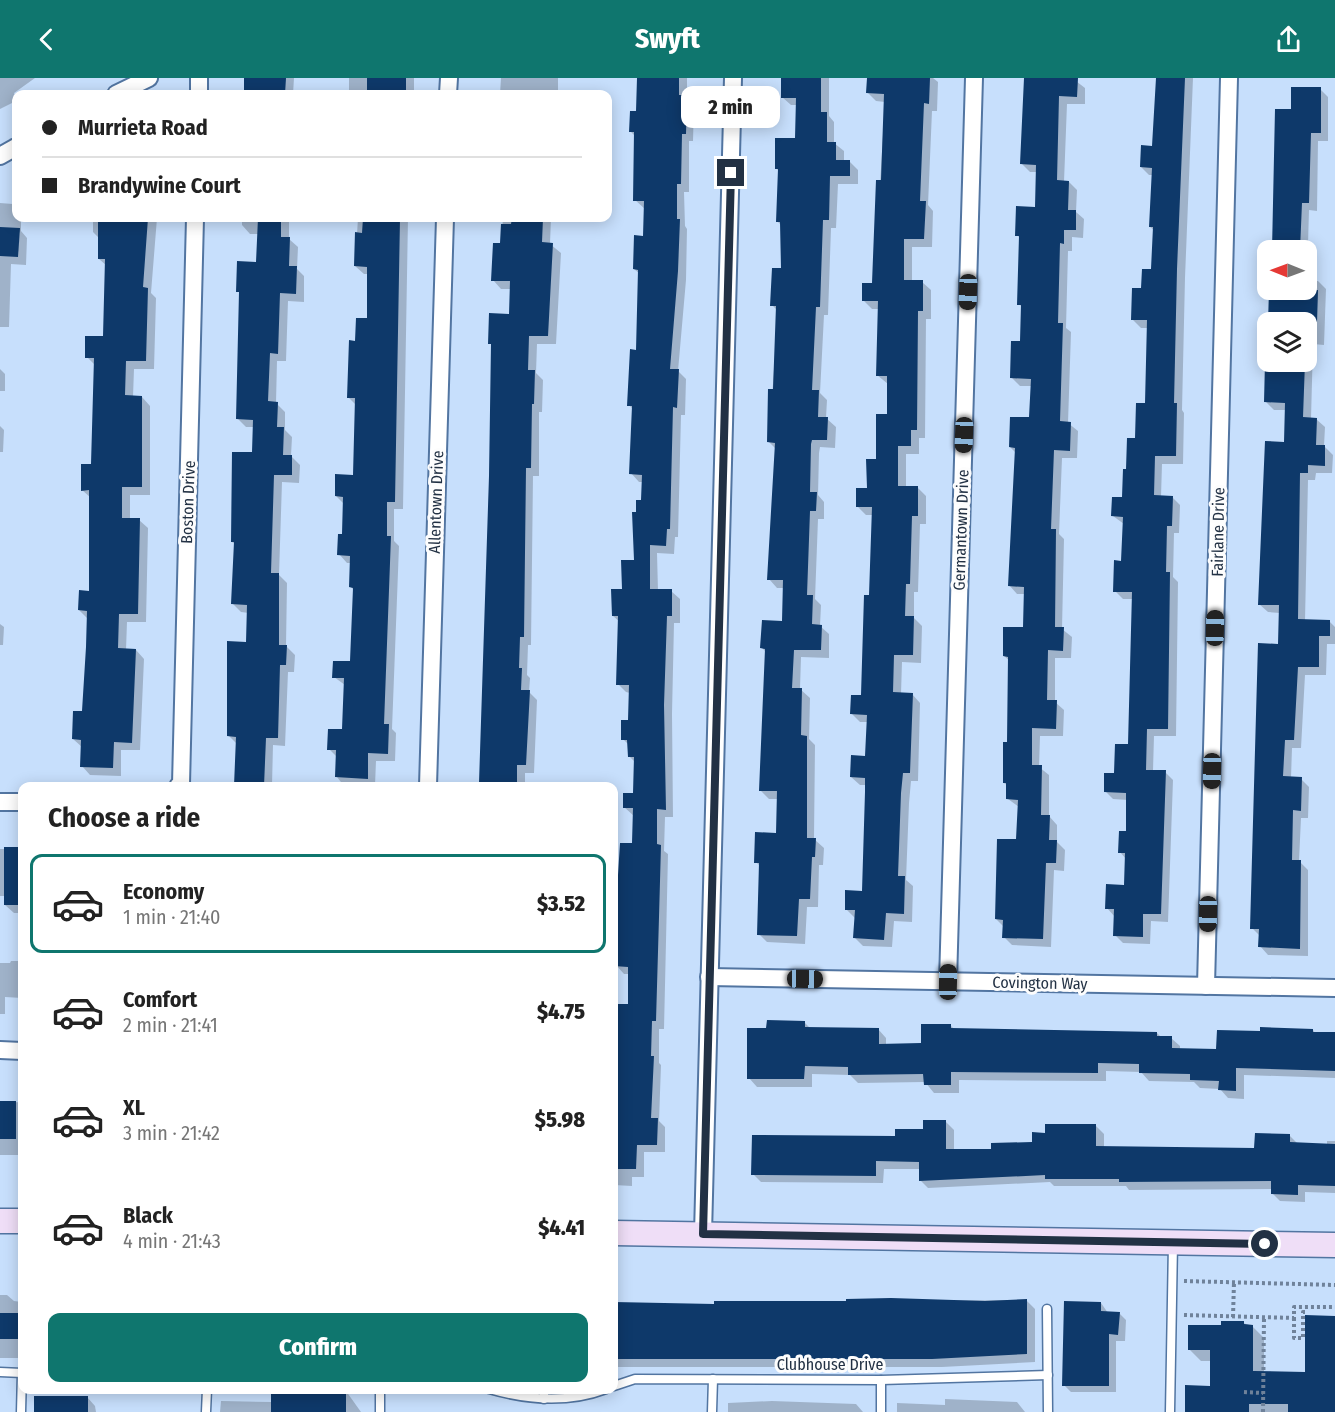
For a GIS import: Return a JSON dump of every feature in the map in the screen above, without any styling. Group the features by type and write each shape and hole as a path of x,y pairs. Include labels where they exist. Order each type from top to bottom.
{"main road":[{"path":"0,1221 18,1221"},
{"path":"618,1233 1335,1245"}],"street":[{"path":"124,90 149,78"},
{"path":"703,1234 733,78"},
{"name":"Germantown Drive","path":"948,982 974,78"},
{"name":"Fairlane Drive","path":"1206,986 1229,78"},
{"name":"Boston Drive","path":"181,782 195,222"},
{"name":"Allentown Drive","path":"428,782 445,222"},
{"path":"0,802 18,802"},
{"name":"Covington Way","path":"709,977 1335,988"},
{"path":"0,1050 18,1051"}],"lane":[{"path":"1170,1412 1173,1243"},
{"path":"1047,1309 1048,1412"},
{"path":"0,1372 18,1373"},
{"name":"Clubhouse Drive","path":"618,1385 635,1379 881,1380 1048,1374"},
{"path":"711,1412 713,1379"},
{"path":"881,1380 881,1412"},
{"path":"21,1394 21,1412"},
{"path":"206,1412 207,1394"},
{"path":"380,1394 380,1412"},
{"path":"516,1394 544,1399 592,1394"},
{"path":"544,1394 544,1399"}],"path":[{"path":"1172,1281 1335,1285"},
{"path":"1233,1317 1234,1282"},
{"path":"1306,1312 1303,1312 1303,1338 1294,1338 1294,1307 1327,1309 1335,1307"},
{"path":"1171,1314 1294,1318"},
{"path":"1263,1412 1264,1317"},
{"path":"1245,1392 1264,1390"}],"building":[{"path":"244,78 286,78 285,90 244,90"},
{"path":"367,78 406,78 406,90 367,90"},
{"path":"637,78 679,78 679,95 687,95 686,134 682,134 681,184 677,184 677,219 680,219 670,369 679,369 677,408 673,407 670,529 667,529 666,546 650,545 650,589 672,589 672,616 667,616 664,705 666,810 657,809 657,844 661,845 656,1021 652,1021 651,1056 654,1056 651,1118 658,1118 657,1145 637,1145 636,1169 618,1169 618,1004 628,1004 628,967 618,966 618,875 620,843 632,843 633,808 623,808 623,793 633,793 634,757 628,757 627,740 621,740 621,720 628,720 629,685 616,685 618,616 612,616 611,589 622,589 621,560 634,560 632,512 636,512 636,500 641,500 642,475 629,474 632,406 627,406 630,349 636,350 638,270 633,269 634,235 643,236 644,201 633,201 634,132 629,132 630,111 636,111"},
{"path":"781,78 821,78 821,112 827,112 827,142 836,142 836,160 850,160 850,176 830,176 829,220 823,220 820,307 816,307 812,390 819,390 818,417 828,417 827,440 812,440 811,444 810,492 817,492 816,511 810,511 807,595 813,595 812,624 822,625 821,650 794,650 792,688 802,688 801,735 807,736 807,838 816,838 815,857 812,857 810,899 799,899 797,936 757,935 759,863 754,863 755,832 776,833 777,791 759,791 765,649 760,648 762,620 782,621 783,580 767,580 775,443 767,442 768,389 773,389 776,306 770,306 772,268 781,268 780,222 776,222 778,169 775,169 775,138 795,138 796,98 781,98"},
{"path":"867,78 930,78 929,104 924,103 920,201 926,201 924,239 904,239 904,280 923,280 923,311 918,311 917,430 911,430 911,446 898,446 898,486 918,486 918,516 912,516 910,584 906,584 905,616 914,616 913,655 894,655 893,692 913,693 910,773 903,773 901,793 898,876 905,876 904,914 886,913 884,940 853,938 855,910 845,910 845,890 862,891 865,792 865,778 850,777 851,755 865,756 867,715 850,714 851,695 861,695 864,595 869,595 872,507 856,507 856,488 867,488 866,459 876,459 876,414 887,414 887,376 876,376 878,301 862,301 862,283 872,283 876,180 881,180 884,94 866,93"},
{"path":"1024,78 1078,78 1077,97 1059,96 1057,180 1069,181 1068,210 1076,210 1076,230 1064,230 1064,244 1060,243 1058,323 1063,323 1060,421 1071,422 1070,451 1054,450 1051,529 1056,529 1055,627 1064,627 1063,651 1048,650 1047,700 1057,700 1056,729 1032,728 1032,765 1042,765 1041,815 1050,815 1049,840 1057,840 1056,863 1046,863 1043,939 1002,938 1003,920 995,919 997,839 1016,839 1018,800 1006,799 1006,783 1003,783 1003,742 1007,742 1008,657 1003,656 1003,627 1023,627 1024,587 1008,586 1015,448 1009,447 1010,417 1029,417 1031,379 1010,378 1011,341 1020,341 1021,305 1017,305 1019,236 1015,236 1016,206 1035,207 1036,165 1020,164"},
{"path":"1156,78 1185,78 1177,269 1174,403 1177,403 1176,456 1155,456 1154,495 1173,496 1172,526 1167,526 1166,572 1170,572 1168,729 1147,729 1146,770 1166,770 1161,914 1143,914 1143,937 1113,936 1114,909 1105,909 1106,884 1124,885 1125,853 1118,853 1119,831 1126,831 1126,793 1104,792 1104,773 1114,773 1115,744 1128,744 1132,592 1113,592 1114,560 1121,561 1123,517 1111,516 1112,497 1122,497 1127,438 1135,438 1136,403 1145,403 1147,320 1131,320 1132,288 1141,288 1142,269 1151,269 1153,227 1149,227 1152,168 1140,167 1141,145 1152,146"},
{"path":"1291,87 1321,87 1321,133 1311,133 1309,203 1302,203 1300,240 1272,240 1275,109 1291,109"},
{"path":"98,222 148,222 143,287 148,288 146,361 126,361 125,395 142,396 142,487 122,487 122,518 140,518 138,614 119,614 118,648 136,649 132,743 114,742 113,768 80,767 81,740 72,739 73,711 82,711 86,647 87,611 78,610 79,590 89,591 89,490 81,491 81,464 91,464 94,358 85,358 85,336 103,336 105,259 98,259"},
{"path":"258,222 281,222 281,237 290,237 289,266 297,266 296,294 280,293 278,354 270,353 268,401 278,402 277,427 284,427 283,455 292,455 292,475 274,475 271,573 279,573 279,645 287,645 286,665 280,665 278,738 266,738 264,782 234,782 236,737 227,736 227,641 246,642 247,605 231,604 234,542 231,542 232,452 252,452 253,420 236,419 239,292 236,292 237,261 256,262"},
{"path":"363,222 400,222 395,502 387,502 387,536 391,536 384,724 389,724 388,754 368,753 368,779 335,777 336,750 327,750 328,729 342,729 344,678 332,678 333,661 350,661 353,588 349,587 350,556 337,555 338,534 342,534 343,497 335,496 335,474 353,475 355,398 347,398 349,340 355,341 356,318 367,318 367,267 354,266 355,232 362,233"},
{"path":"511,222 543,222 542,242 553,243 548,336 529,336 528,370 535,370 534,404 532,404 531,468 526,468 524,637 520,637 519,668 522,668 521,690 530,690 526,765 517,765 517,782 479,782 489,476 491,344 488,344 489,313 509,314 510,281 491,281 493,243 500,243 501,224 511,224"},
{"path":"0,227 20,228 18,257 0,256"},
{"path":"1318,290 1317,322 1317,312 1268,312 1269,300 1317,300"},
{"path":"1265,372 1305,372 1303,417 1317,418 1316,445 1325,445 1325,466 1308,465 1308,473 1300,473 1298,619 1330,620 1330,636 1319,636 1319,667 1298,667 1294,740 1285,740 1283,776 1302,777 1301,811 1293,810 1292,860 1301,860 1300,949 1258,947 1259,929 1250,929 1258,643 1278,644 1279,605 1258,605 1265,441 1284,442 1285,403 1264,402"},
{"path":"4,847 18,847 18,905 4,905"},
{"path":"767,1020 805,1021 805,1027 879,1028 879,1044 921,1043 921,1024 951,1024 951,1028 1157,1032 1157,1036 1172,1036 1172,1048 1216,1049 1217,1030 1260,1031 1260,1027 1313,1029 1313,1032 1335,1032 1335,1071 1236,1068 1236,1091 1218,1090 1219,1081 1190,1080 1190,1074 1139,1073 1139,1064 1098,1063 1098,1073 951,1072 951,1085 924,1085 923,1074 848,1075 848,1067 805,1066 804,1079 747,1079 747,1028 766,1028"},
{"path":"0,1101 16,1101 16,1139 0,1139"},
{"path":"923,1120 946,1120 946,1149 991,1149 991,1143 1032,1142 1032,1132 1045,1133 1045,1124 1096,1124 1096,1146 1254,1148 1255,1133 1290,1134 1290,1142 1335,1144 1335,1186 1298,1185 1298,1195 1271,1194 1271,1181 1119,1182 1119,1179 1045,1179 1045,1175 919,1181 919,1162 876,1161 876,1176 751,1175 752,1135 895,1136 895,1129 923,1129"},
{"path":"846,1299 985,1301 1027,1299 1027,1354 932,1359 618,1359 618,1302 714,1304 714,1301 846,1301"},
{"path":"1064,1301 1101,1302 1101,1311 1120,1312 1118,1335 1109,1334 1109,1386 1062,1386"},
{"path":"0,1313 18,1313 18,1339 0,1339"},
{"path":"1305,1315 1335,1316 1335,1412 1288,1412 1288,1404 1249,1404 1249,1412 1185,1412 1185,1385 1210,1386 1210,1350 1188,1350 1188,1325 1221,1325 1221,1321 1244,1321 1244,1324 1253,1325 1253,1371 1305,1372"},
{"path":"271,1394 346,1394 346,1412 271,1412"},
{"path":"34,1396 88,1396 88,1412 34,1412"}],"route":[{"path":"731,173 703,1234 1265,1244"}]}
